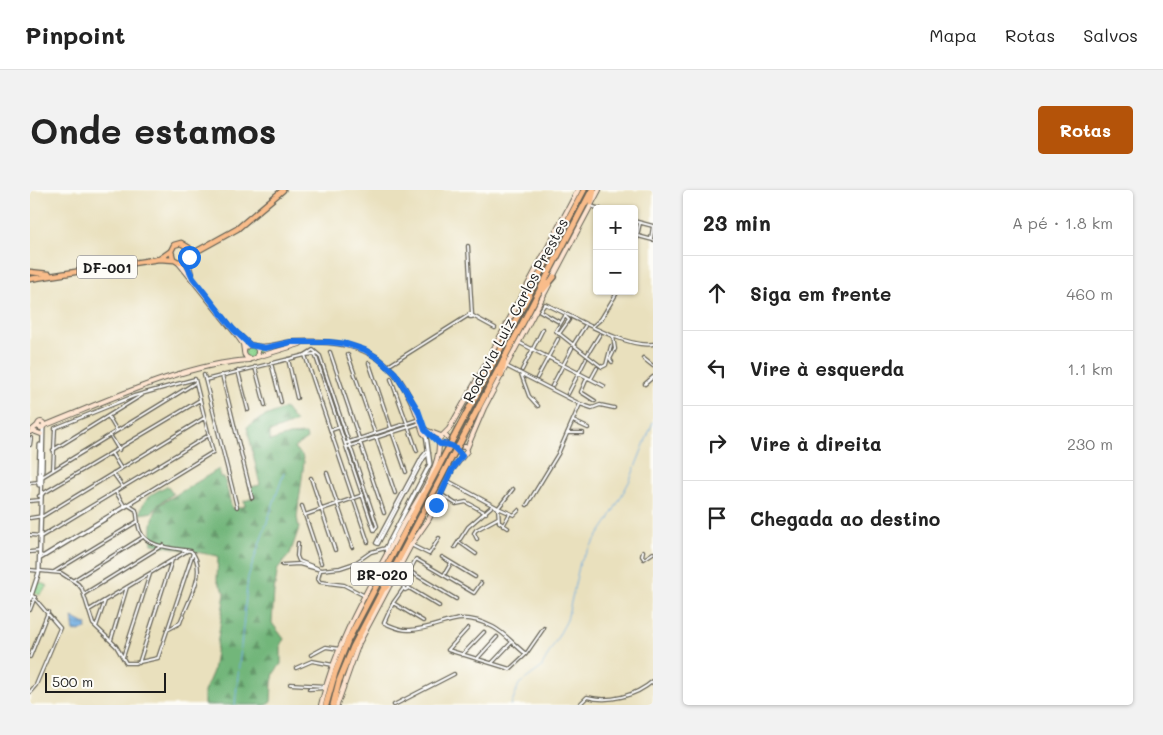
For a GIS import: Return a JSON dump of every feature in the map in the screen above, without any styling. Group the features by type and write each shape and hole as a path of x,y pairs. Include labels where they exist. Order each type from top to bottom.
{"highway":[{"name":"Rodovia Luiz Carlos Prestes","path":"402,526 454,439 584,190"},
{"path":"591,204 593,190"},
{"name":"Rodovia Luiz Carlos Prestes","path":"425,508 593,190"},
{"path":"561,233 565,231 568,235"},
{"path":"536,298 554,277"},
{"path":"517,305 536,281"},
{"path":"502,375 505,354"},
{"path":"478,378 496,358"},
{"path":"477,393 482,391 484,395"},
{"path":"473,416 484,408"},
{"path":"425,508 440,494"},
{"name":"BR-020","path":"333,705 343,671 381,592 425,508"},
{"path":"402,526 407,534 412,533"},
{"name":"BR-020","path":"326,705 335,673 348,640 373,591 402,526"},
{"path":"373,591 379,570"},
{"path":"381,592 393,580"}],"main road":[{"name":"DF-001","path":"30,279 159,259 176,261 189,257 252,218 284,190"},
{"path":"321,705 340,649 402,526 426,485 439,443 464,406 578,190"},
{"path":"337,705 355,652 411,546 429,519 446,481 462,456 466,454 484,408 518,342 538,310 599,190"},
{"name":"DF-001","path":"159,259 171,251 176,244 198,246 213,242"},
{"path":"187,246 188,267 193,278"},
{"path":"171,251 176,261 193,278 233,329 243,344 244,352 249,360"},
{"name":"DF-001","path":"30,272 56,275"},
{"path":"233,329 258,350 257,357"},
{"path":"31,432 41,425 129,391 236,359 253,346 265,348 291,342 347,344 365,350 388,366 406,388 419,421 426,433 439,443 448,444 457,449 462,456"},
{"path":"220,364 249,360 308,342"},
{"path":"412,400 419,421"},
{"path":"31,432 41,434"},
{"path":"426,433 443,436 458,447 467,448"}],"street":[{"path":"640,223 653,226 652,240 638,236 640,223"},
{"path":"468,246 471,315"},
{"path":"593,326 601,319 616,295"},
{"path":"559,322 538,310 545,304 613,336 639,344 653,344"},
{"path":"388,366 471,315"},
{"path":"471,315 496,328"},
{"path":"560,334 569,318 564,316 555,330 573,345 604,367 611,346"},
{"path":"573,345 585,326"},
{"path":"522,370 543,329"},
{"path":"587,355 600,334"},
{"path":"612,362 610,359 615,349 613,336"},
{"path":"537,378 558,339"},
{"path":"518,342 604,386"},
{"path":"552,386 572,348"},
{"path":"205,380 315,354 374,530 377,526 357,466 351,441 342,422 325,370 317,352 311,350 305,355"},
{"path":"330,352 359,438"},
{"path":"305,355 368,542"},
{"path":"348,355 375,433"},
{"path":"643,358 653,366"},
{"path":"288,359 297,398"},
{"path":"568,394 586,359"},
{"path":"369,362 391,428"},
{"path":"271,363 281,402"},
{"path":"506,366 580,404 592,408 600,405 614,408"},
{"path":"255,367 265,406"},
{"path":"591,379 597,368"},
{"path":"238,371 248,410"},
{"path":"521,374 529,396 538,406"},
{"path":"204,375 237,507"},
{"path":"222,376 252,498"},
{"path":"588,377 581,391 595,401"},
{"path":"645,384 653,377"},
{"path":"391,379 417,451"},
{"path":"53,450 146,392 196,381"},
{"path":"30,552 39,555 64,544 213,451 196,381"},
{"path":"41,474 53,470 196,381"},
{"path":"53,470 55,428 135,398"},
{"path":"30,501 40,498 200,400"},
{"path":"527,506 558,454 580,404"},
{"path":"108,416 117,431"},
{"path":"30,518 40,517 204,418"},
{"path":"346,443 407,422 419,421"},
{"path":"347,447 419,421"},
{"path":"572,421 588,428"},
{"path":"41,425 41,445"},
{"path":"30,610 33,586 39,571 41,425"},
{"path":"331,430 340,427"},
{"path":"384,430 385,434"},
{"path":"392,432 406,472"},
{"path":"379,540 426,454 428,446 426,433"},
{"path":"567,433 583,433"},
{"path":"371,434 395,493"},
{"path":"110,435 119,450"},
{"path":"30,535 39,536 123,488 209,435"},
{"path":"30,445 31,438"},
{"path":"360,442 384,513"},
{"path":"112,454 121,468"},
{"path":"282,565 299,564 320,570 347,566 367,554 386,548 402,526 430,460 426,454"},
{"path":"114,472 123,488"},
{"path":"327,473 352,547"},
{"path":"311,478 335,550"},
{"path":"446,481 514,515 520,510"},
{"path":"30,483 40,482"},
{"path":"508,528 500,524 498,508 513,489"},
{"path":"116,492 127,506 134,508"},
{"path":"440,494 456,504 466,502 486,513"},
{"path":"305,514 363,495"},
{"path":"134,501 134,508 143,537 149,542 193,553 198,568 198,579 179,625 167,630"},
{"path":"302,506 321,563"},
{"path":"455,547 468,527 492,507"},
{"path":"503,526 509,515"},
{"path":"476,539 474,534 476,530 498,518"},
{"path":"54,572 138,521"},
{"path":"74,580 143,537"},
{"path":"411,546 429,554 439,538"},
{"path":"459,541 476,554"},
{"path":"298,543 296,556 299,561 320,570"},
{"path":"84,594 163,545"},
{"path":"386,548 388,554"},
{"path":"89,610 187,550"},
{"path":"643,551 642,556 644,559 653,553"},
{"path":"30,570 54,572 74,580 84,594 96,628 110,640 128,664 158,658 193,553"},
{"path":"442,557 475,577"},
{"path":"481,583 474,593 416,559 409,571 403,589 393,603 384,623 409,630 463,617 494,627 526,654"},
{"path":"139,662 172,560"},
{"path":"444,575 451,562"},
{"path":"320,570 318,579 320,582 344,586 366,596"},
{"path":"409,571 456,599"},
{"path":"122,658 150,574"},
{"path":"393,580 405,584 439,606"},
{"path":"110,640 127,587"},
{"path":"403,589 409,588"},
{"path":"30,599 32,594"},
{"path":"30,692 36,685 60,628 48,611 32,594"},
{"path":"96,628 105,601"},
{"path":"393,603 423,621"},
{"path":"30,656 48,611"},
{"path":"468,628 447,648 462,655 512,668 526,654 544,628"},
{"path":"462,655 484,632"},
{"path":"476,658 497,637"},
{"path":"492,663 511,643"},
{"path":"310,655 326,647 340,649"},
{"path":"296,668 312,662 333,665"},
{"path":"394,705 454,674"},
{"path":"579,705 587,697 613,698 630,696 653,681"},
{"path":"290,684 326,687"},
{"path":"309,689 326,687"}],"green space":[{"path":"251,345 256,347 258,352 256,357 251,359 246,357 244,352 246,347"},
{"path":"285,408 296,422 270,432 270,441 289,435 306,434 307,439 294,448 302,455 304,462 297,517 299,528 290,554 278,568 274,591 272,623 284,639 281,644 281,664 274,673 271,702 267,705 204,705 204,692 213,671 225,593 217,580 218,556 152,544 153,519 159,505 219,469 221,477 224,477 225,480 232,509 245,506 244,501 253,498 251,487 260,485 247,427 263,417"},
{"path":"167,486 173,494 159,504 153,512 140,514 146,500 153,493"},
{"path":"38,582 48,586 40,595 33,592"}],"water":[{"path":"72,617 87,625 86,629 74,632"}],"waterway":[{"path":"511,705 519,684 541,668 567,620 580,562 608,521 630,480 653,422"},
{"path":"235,705 248,577 284,473"}],"route":[{"path":"189,257 188,267 193,278 221,315 250,345 265,348 291,342 323,341 343,343 365,350 378,358 395,373 418,410 428,434 436,438 440,444 447,444 457,449 462,456 458,459 446,481 436,505"}]}
